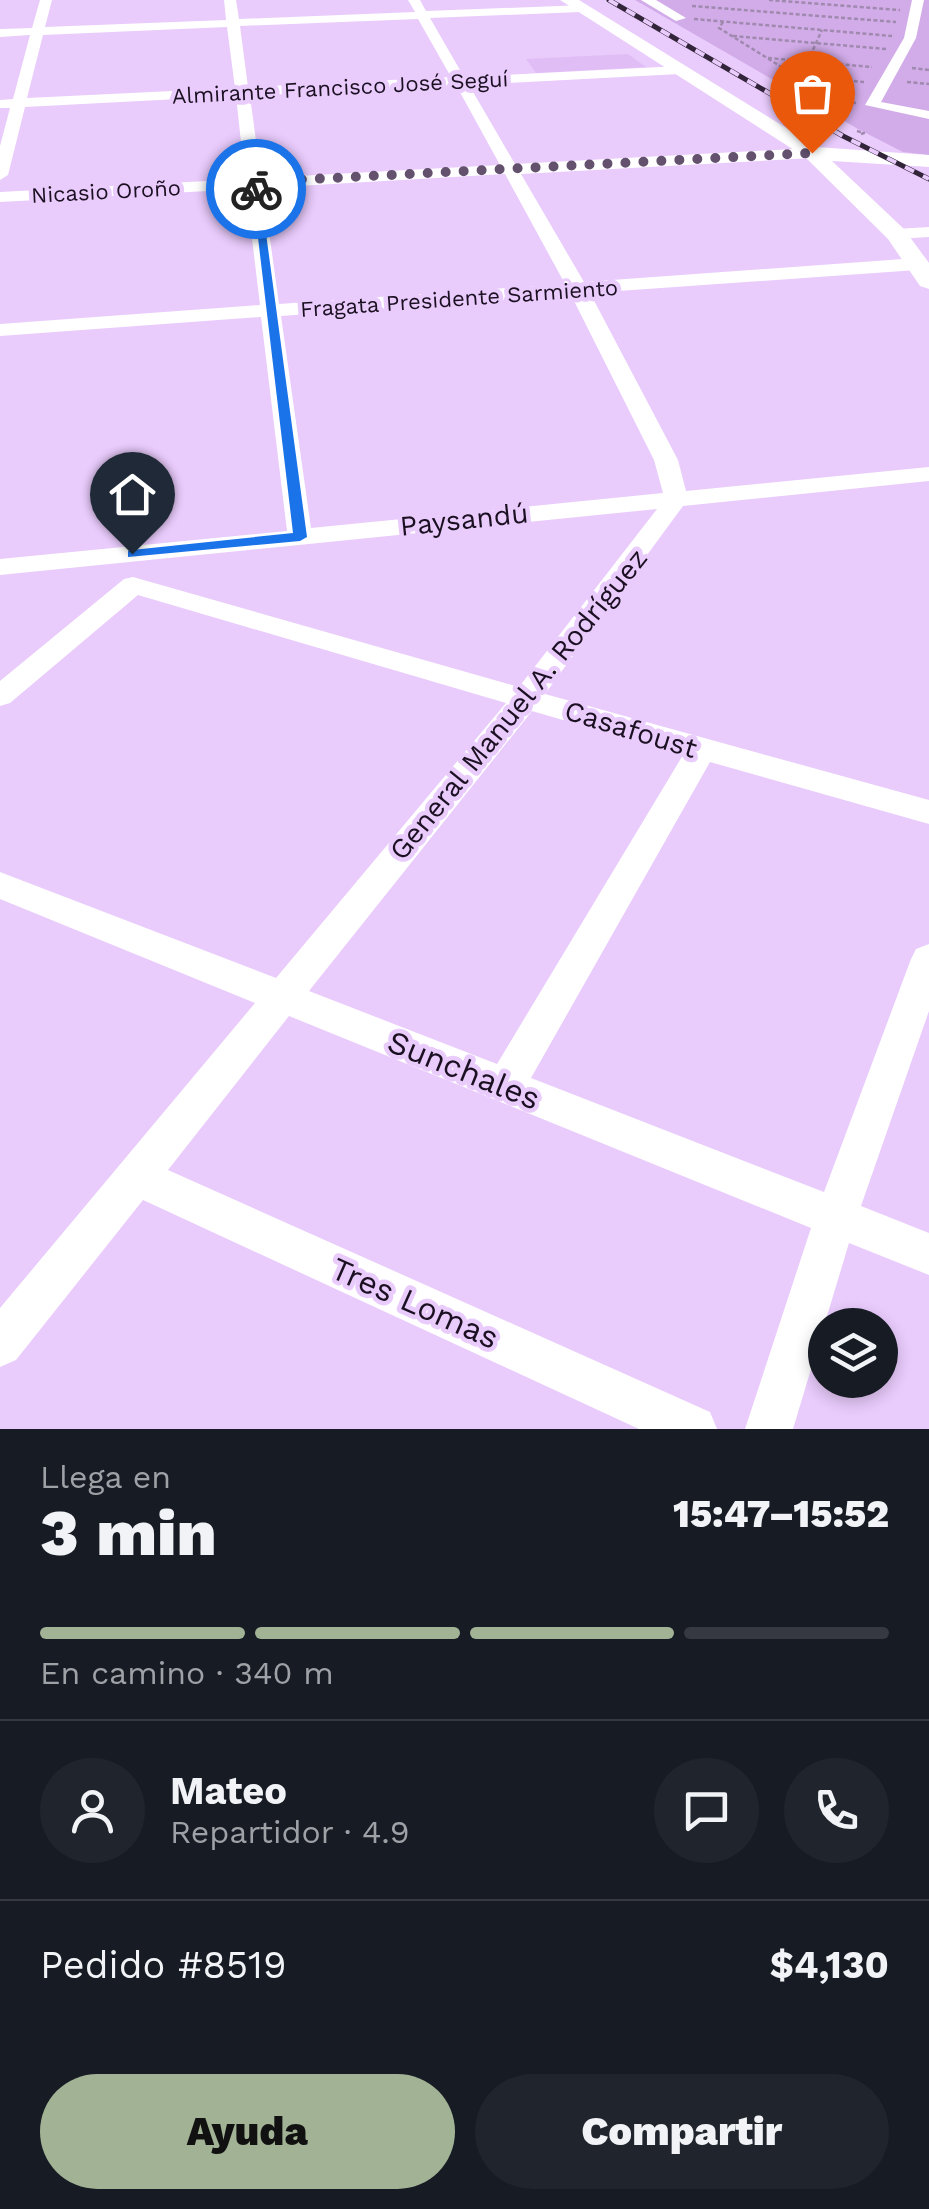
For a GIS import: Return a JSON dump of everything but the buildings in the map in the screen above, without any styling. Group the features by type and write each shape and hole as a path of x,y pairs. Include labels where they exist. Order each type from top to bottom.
{"main road":[{"path":"574,4 812,153 896,234 923,272"},
{"path":"812,153 929,161"}],"street":[{"path":"0,175 46,0"},
{"path":"230,0 300,537"},
{"path":"648,1 680,18"},
{"path":"0,34 233,24 418,8 574,4"},
{"path":"418,8 578,289 666,460 676,496"},
{"path":"929,28 912,25 894,70 872,105 929,115"},
{"name":"Almirante Francisco José Seguí","path":"0,104 680,70"},
{"name":"Nicasio Oroño","path":"0,197 812,153"},
{"path":"896,234 929,232"},
{"name":"Fragata Presidente Sarmiento","path":"0,330 578,289 923,272"},
{"name":"Paysandú","path":"0,567 676,496 929,474"},
{"name":"General Manuel A. Rodríguez","path":"0,1344 526,697 656,530 676,496"},
{"path":"0,696 133,584 132,554"},
{"name":"Casafoust","path":"133,584 701,751 929,812"},
{"path":"504,1086 701,751"},
{"name":"Sunchales","path":"0,885 929,1254"},
{"path":"769,1429 836,1217 929,960"},
{"name":"Tres Lomas","path":"138,1177 693,1429"}],"path":[{"path":"769,0 912,25"},
{"path":"648,1 912,25"},
{"path":"680,18 822,30 912,25"},
{"path":"723,22 718,28 801,76 884,84"},
{"path":"731,36 816,43 912,25"},
{"path":"794,91 822,30"},
{"path":"766,58 894,70"},
{"path":"814,98 872,105"}],"shaded area":[{"path":"635,0 929,0 929,155 903,152 858,129"},
{"path":"628,54 646,67 536,73 526,59"}],"railway":[{"path":"609,0 843,136 929,179"}],"way so far":[{"path":"256,189 255,182 812,153"}],"route":[{"path":"132,554 300,537 256,189"}]}
